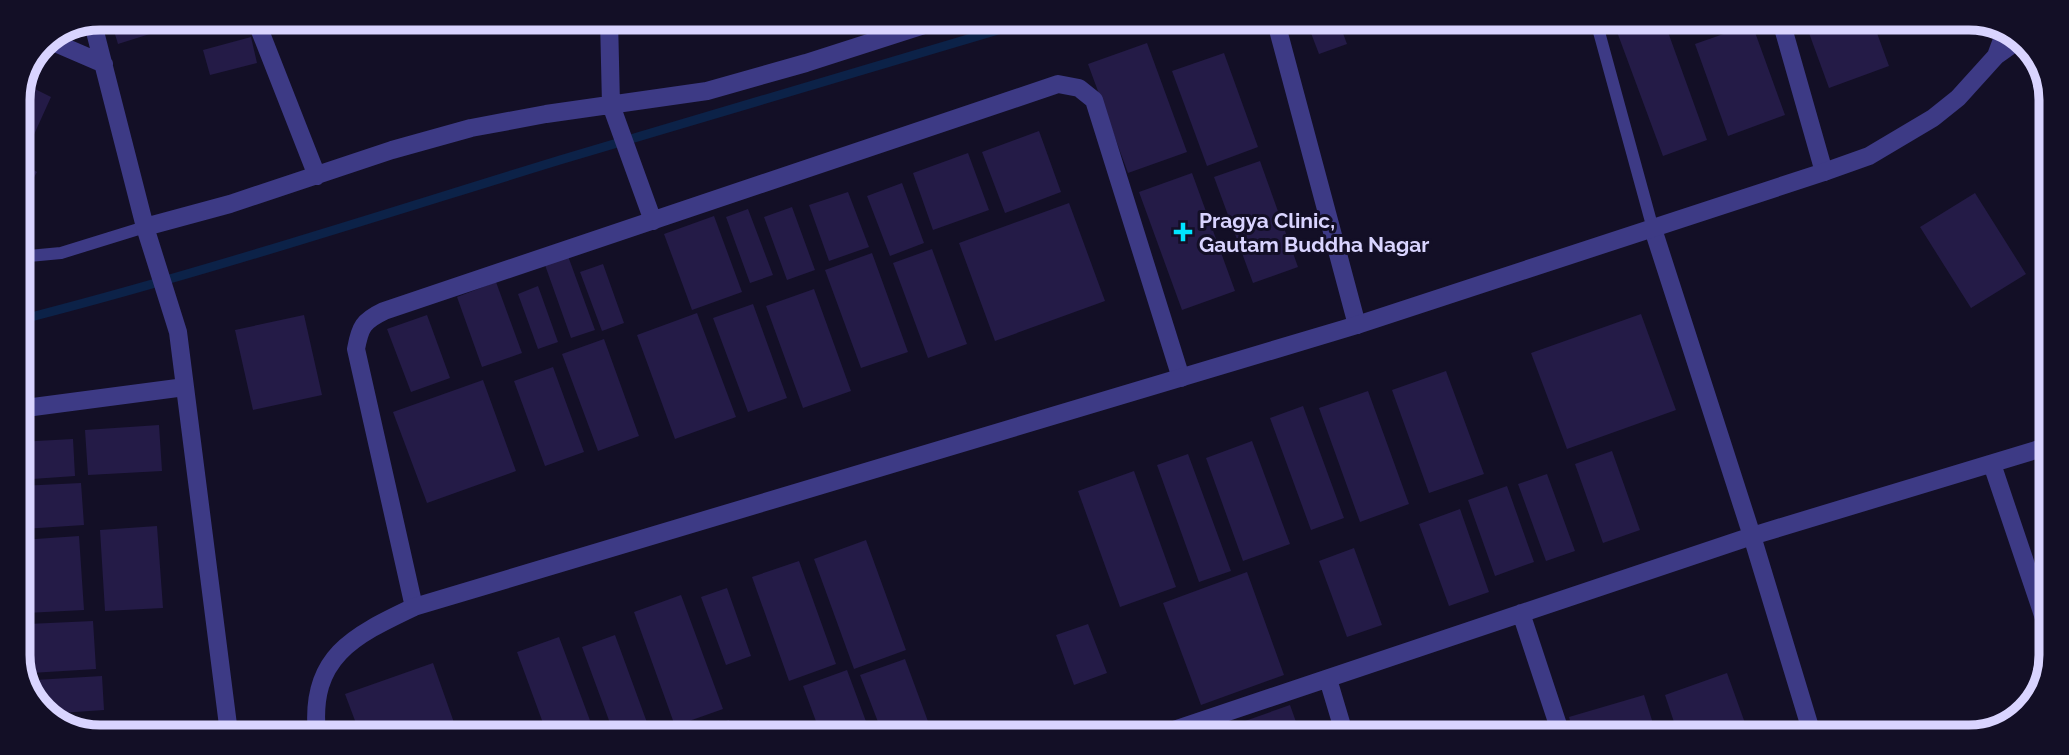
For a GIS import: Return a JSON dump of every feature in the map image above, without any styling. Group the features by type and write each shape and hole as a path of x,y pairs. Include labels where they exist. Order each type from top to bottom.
{"street":[{"path":"95,30 145,227 178,332 228,725"},
{"path":"260,30 317,176"},
{"path":"608,30 611,105 653,221"},
{"path":"145,227 230,204 392,149 471,128 545,114 706,91 909,30"},
{"path":"1278,30 1357,325"},
{"path":"1783,30 1824,172"},
{"path":"1996,56 2003,38"},
{"path":"57,44 104,64"},
{"path":"316,725 315,714 321,684 333,657 368,629 414,607 1357,325 1824,172 1869,156 1933,118 1958,98 1996,56 2012,44"},
{"path":"414,607 356,349 360,330 370,318 384,311 1058,84 1079,88 1094,100 1181,378"},
{"path":"1653,229 1752,536 1809,725"},
{"path":"30,408 186,387"},
{"path":"1189,725 1752,536 2039,450"},
{"path":"1992,464 2039,601"},
{"path":"1521,614 1558,725"},
{"path":"1328,679 1342,725"}],"lane":[{"path":"1598,30 1653,229"},
{"path":"30,256 61,253 145,227"}],"building":[{"path":"114,30 162,30 118,44"},
{"path":"1310,30 1342,30 1347,44 1319,54"},
{"path":"1616,30 1667,30 1707,140 1663,156"},
{"path":"1735,30 1754,30 1785,115 1728,136 1695,44"},
{"path":"1808,30 1876,30 1889,66 1829,88"},
{"path":"251,37 257,63 210,75 203,50"},
{"path":"1147,43 1187,152 1128,173 1088,64"},
{"path":"1224,53 1258,147 1207,166 1172,71"},
{"path":"31,87 51,97 30,143"},
{"path":"1039,131 1061,192 1005,213 982,152"},
{"path":"968,153 989,210 933,230 913,173"},
{"path":"1260,161 1298,267 1253,283 1214,177"},
{"path":"30,168 37,172 30,185"},
{"path":"1192,173 1235,291 1182,310 1139,192"},
{"path":"902,183 924,243 890,256 867,196"},
{"path":"848,192 869,247 829,261 809,205"},
{"path":"1975,193 2026,274 1971,308 1920,227"},
{"path":"1069,203 1105,301 995,341 959,243"},
{"path":"792,207 815,270 787,280 764,217"},
{"path":"748,209 773,275 750,283 726,217"},
{"path":"714,216 742,292 692,310 664,234"},
{"path":"932,249 967,344 928,358 893,263"},
{"path":"872,253 908,352 861,368 825,270"},
{"path":"568,256 595,330 571,338 545,265"},
{"path":"603,264 624,323 602,331 580,272"},
{"path":"496,282 522,353 482,367 457,297"},
{"path":"538,286 558,342 538,349 518,294"},
{"path":"814,289 851,391 803,408 766,306"},
{"path":"753,304 787,398 748,412 713,318"},
{"path":"697,313 736,417 675,439 637,335"},
{"path":"1641,314 1676,410 1567,449 1531,353"},
{"path":"304,315 322,395 253,410 235,330"},
{"path":"427,315 450,378 411,392 387,329"},
{"path":"604,339 639,436 598,451 562,354"},
{"path":"553,367 584,452 545,466 514,381"},
{"path":"1446,371 1484,474 1429,493 1392,390"},
{"path":"483,380 516,471 427,503 393,412"},
{"path":"1368,391 1409,504 1360,522 1319,408"},
{"path":"1303,406 1344,518 1311,530 1270,418"},
{"path":"159,425 162,471 88,475 85,430"},
{"path":"73,439 75,476 30,479 30,441"},
{"path":"1252,441 1290,544 1243,561 1206,458"},
{"path":"1612,451 1640,530 1603,543 1575,464"},
{"path":"1188,454 1231,571 1199,582 1157,465"},
{"path":"1134,471 1176,587 1120,607 1078,491"},
{"path":"1547,474 1575,551 1546,561 1518,484"},
{"path":"81,483 84,525 30,529 30,486"},
{"path":"1507,486 1534,562 1495,576 1468,500"},
{"path":"1460,509 1489,592 1449,606 1419,524"},
{"path":"157,526 163,608 105,611 100,530"},
{"path":"79,536 84,610 30,613 30,539"},
{"path":"866,540 906,650 854,669 814,559"},
{"path":"1354,548 1382,625 1347,637 1319,561"},
{"path":"799,561 836,664 789,681 752,577"},
{"path":"1247,572 1284,675 1201,705 1163,603"},
{"path":"727,588 751,656 726,665 701,597"},
{"path":"681,595 723,709 675,725 634,612"},
{"path":"93,621 96,669 32,673 30,624"},
{"path":"1088,624 1107,673 1074,685 1056,635"},
{"path":"615,635 648,725 611,725 582,647"},
{"path":"559,637 592,725 544,725 517,652"},
{"path":"905,659 929,725 879,725 860,675"},
{"path":"433,663 455,725 357,725 345,694"},
{"path":"847,670 867,725 817,725 803,686"},
{"path":"1727,673 1746,725 1675,725 1665,695"},
{"path":"102,676 104,710 60,713 44,698 35,680"},
{"path":"1644,695 1653,725 1571,725 1569,717"},
{"path":"1290,705 1297,725 1234,725"},
{"path":"729,720 731,725 715,725"}],"waterway":[{"path":"30,317 296,242 619,142 998,30"}],"place":[{"name":"Pragya Clinic, Gautam Buddha Nagar","path":"1183,232"}]}
